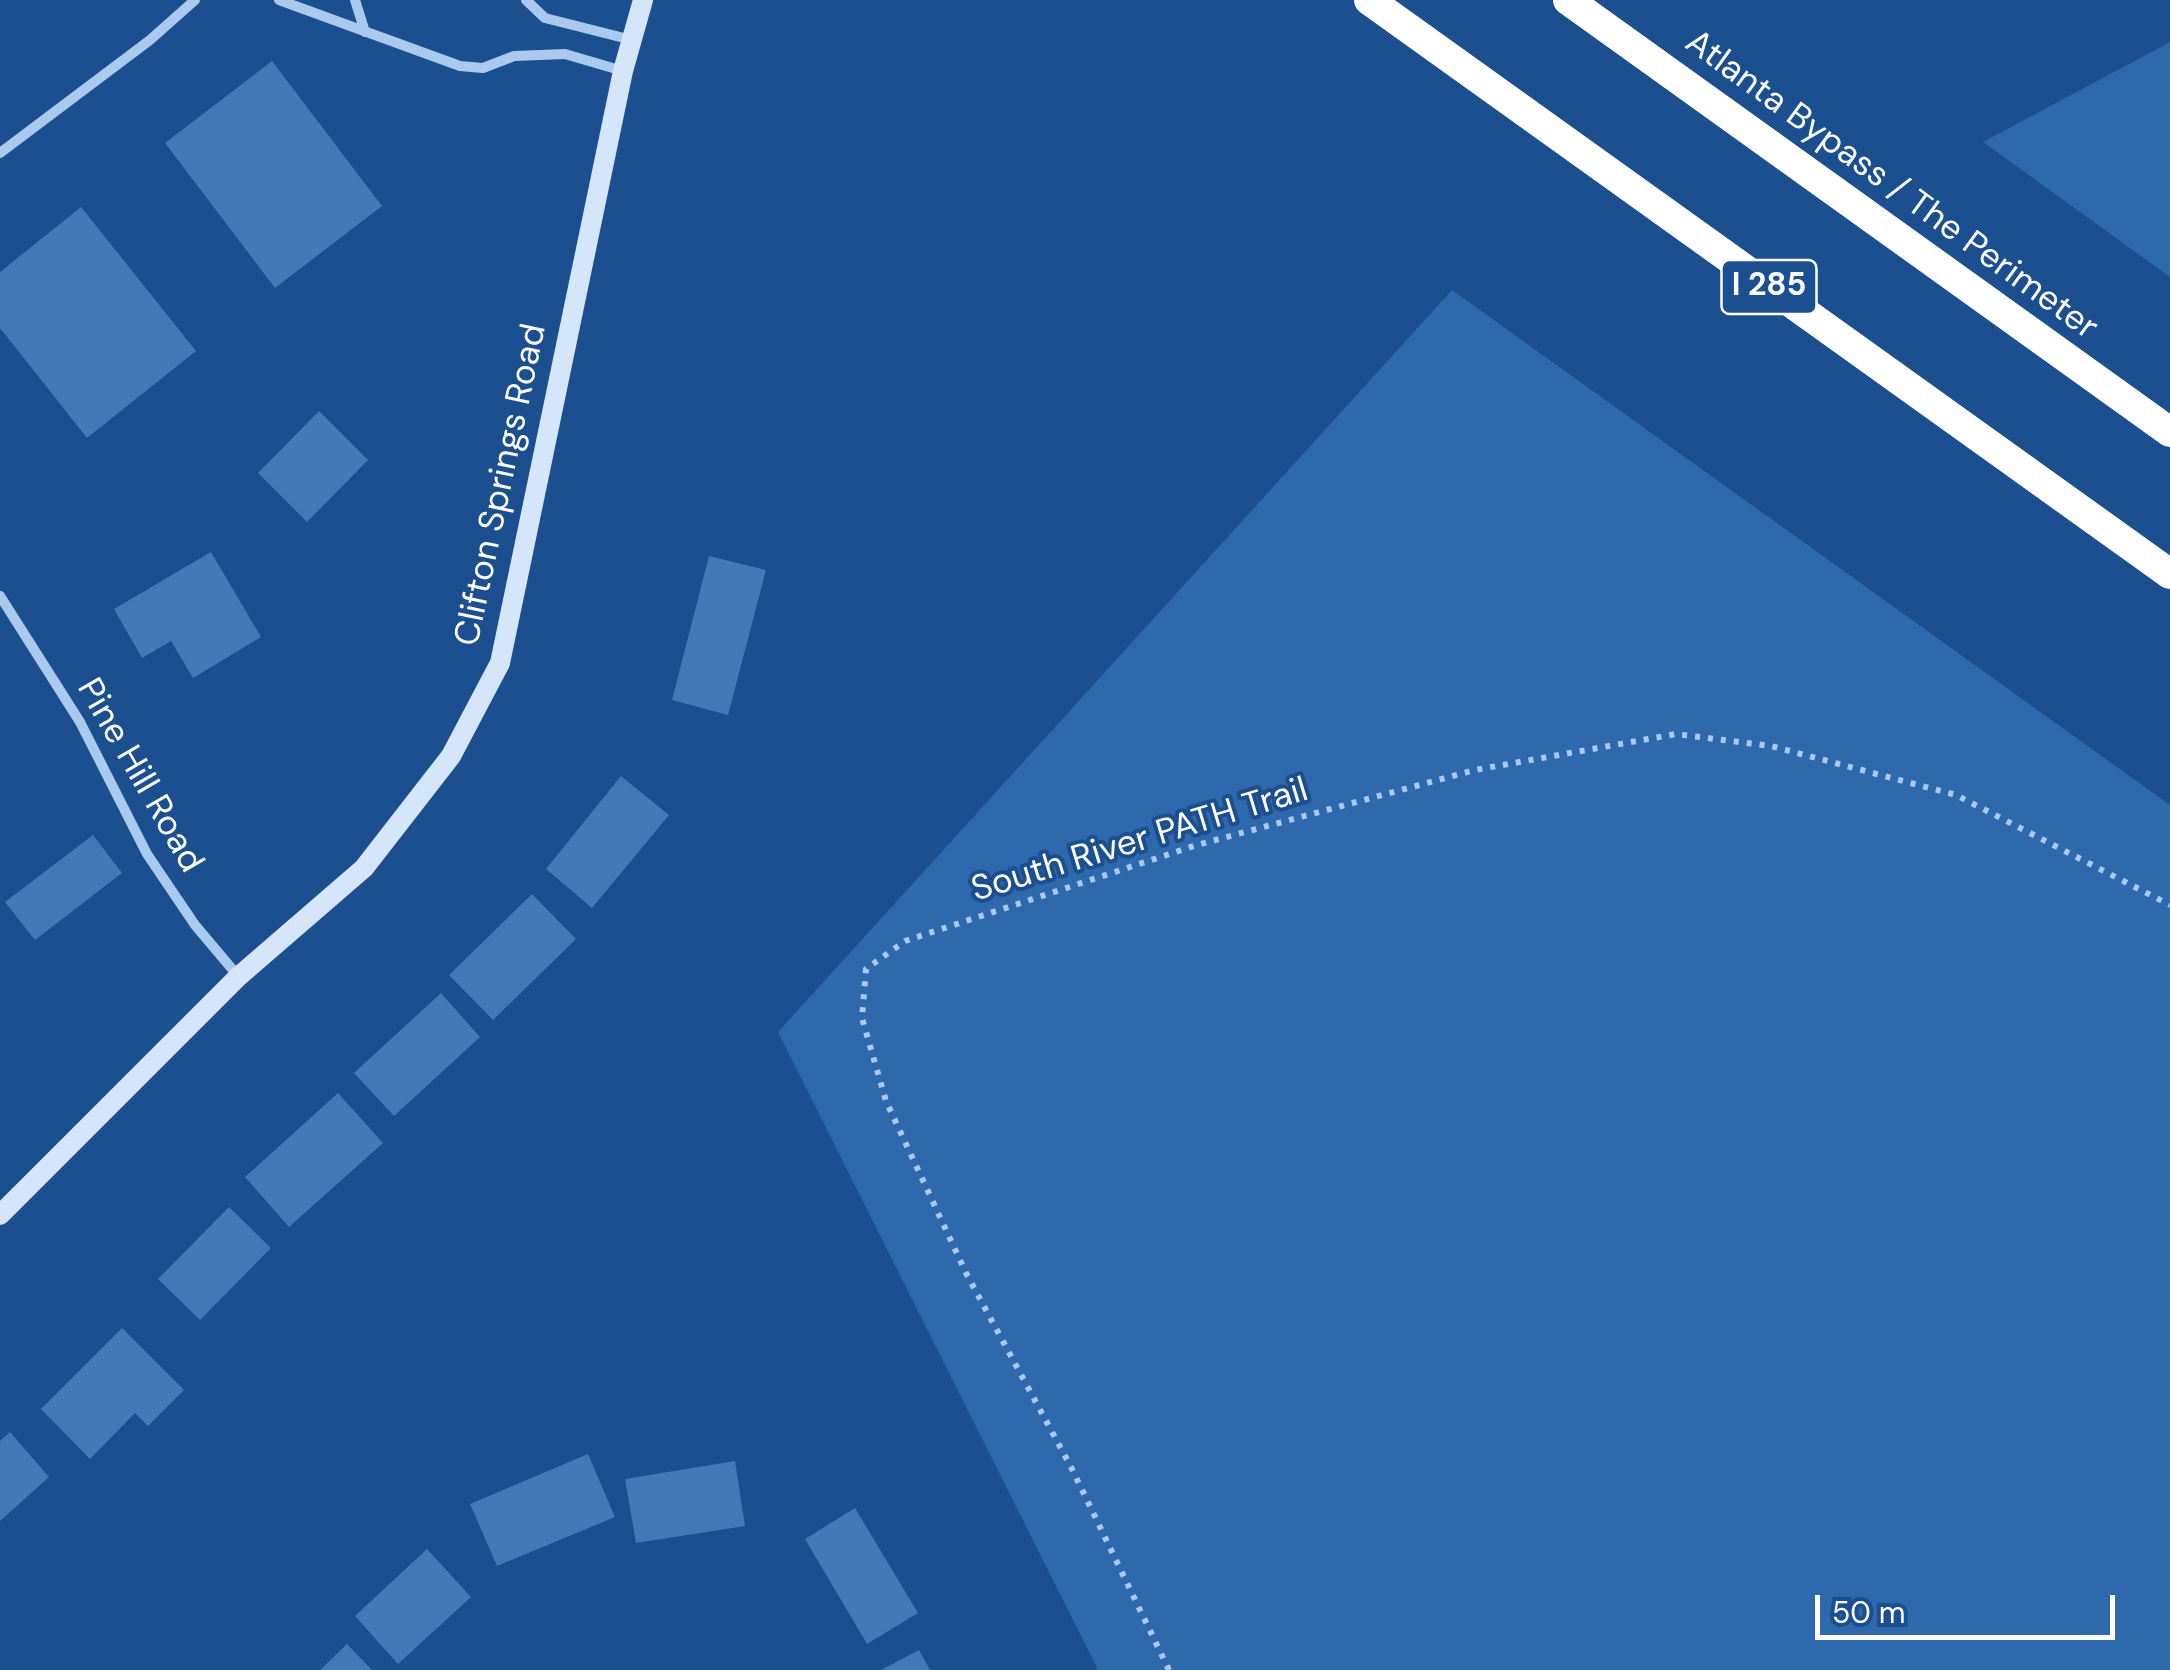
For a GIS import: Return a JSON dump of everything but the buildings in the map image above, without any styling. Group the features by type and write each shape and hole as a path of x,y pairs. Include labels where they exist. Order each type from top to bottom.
{"highway":[{"name":"I 285","path":"1369,0 2170,574"},
{"name":"Atlanta Bypass / The Perimeter","path":"1568,0 2170,432"}],"street":[{"path":"0,153 150,40 194,0"},
{"path":"279,0 460,66 482,68 514,56 565,54 623,72"},
{"path":"355,0 365,33"},
{"path":"526,0 545,18 632,40"},
{"name":"Clifton Springs Road","path":"0,1215 238,977 364,868 451,756 500,662 623,72 643,0"},
{"name":"Pine Hill Road","path":"0,596 80,722 148,854 195,925 238,977"}],"path":[{"name":"South River PATH Trail","path":"1169,1670 1071,1467 966,1273 886,1100 862,1018 866,969 905,941 1197,845 1475,770 1676,734 1771,746 1956,795 2170,905"}],"shaded area":[{"path":"2170,42 2170,277 1983,142"},
{"path":"1452,290 2170,805 2170,1670 1098,1670 778,1032"}]}
